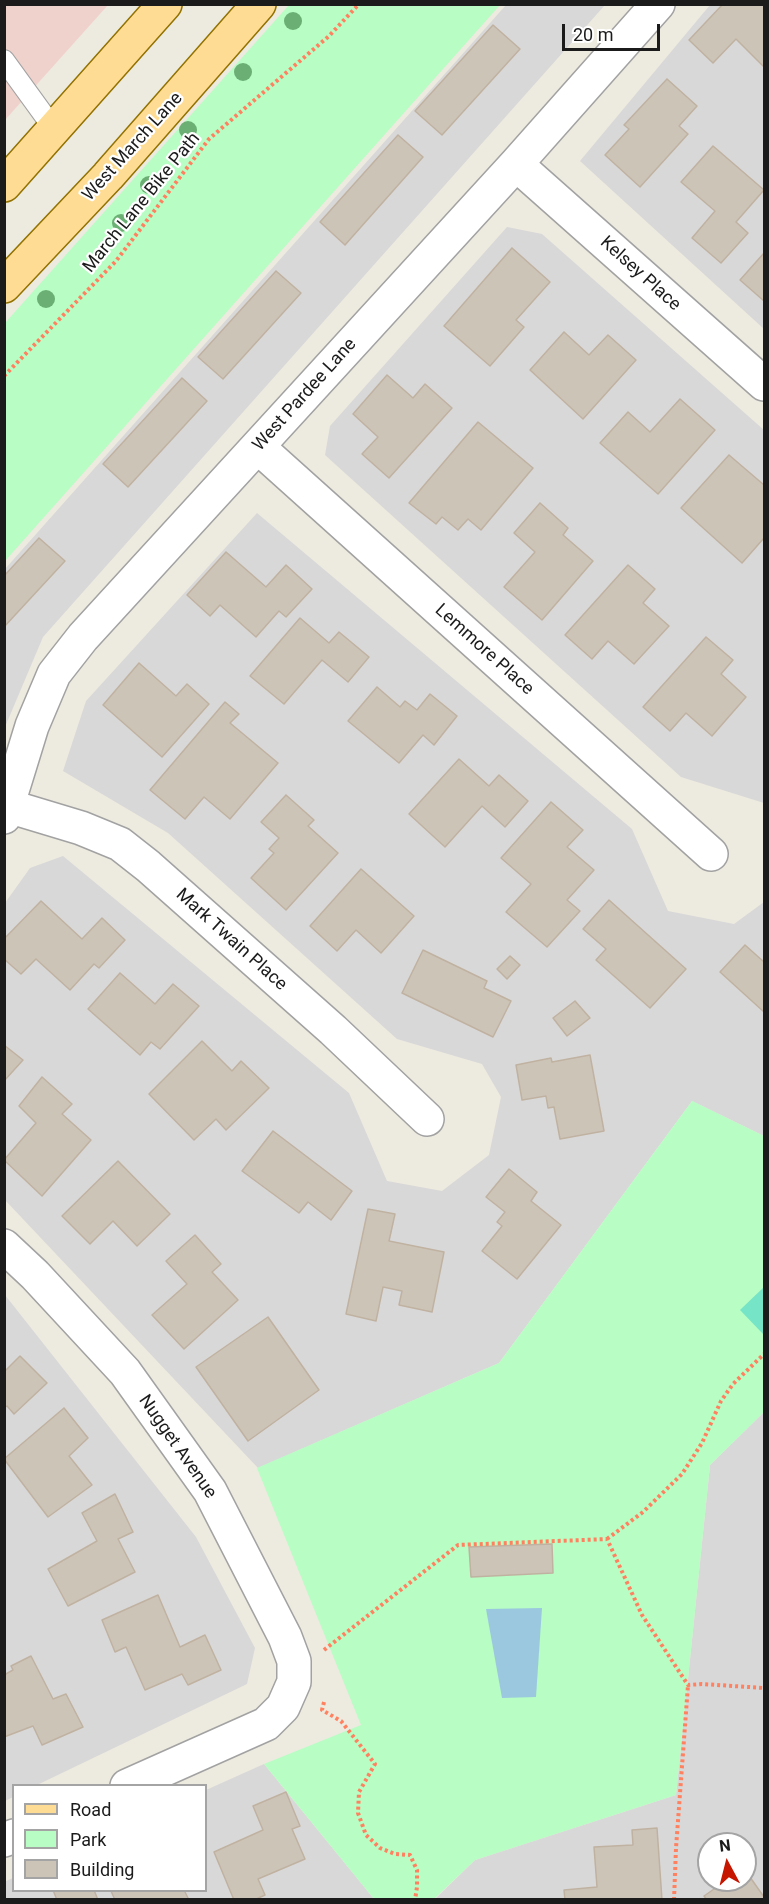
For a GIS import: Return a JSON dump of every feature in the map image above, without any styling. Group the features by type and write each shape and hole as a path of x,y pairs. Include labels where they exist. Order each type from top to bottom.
{"main road":[{"path":"4,185 165,4"},
{"name":"West March Lane","path":"4,286 108,176 260,4"}],"street":[{"name":"West Pardee Lane","path":"6,811 32,726 54,674 82,637 516,164 658,4"},
{"name":"Kelsey Place","path":"516,164 765,384"},
{"name":"Lemmore Place","path":"258,447 711,854"},
{"name":"Mark Twain Place","path":"6,811 81,828 120,844 148,866 333,1030 427,1119"},
{"name":"Nugget Avenue","path":"4,1246 36,1275 125,1372 210,1491 285,1637 294,1661 294,1682 283,1707 266,1724 129,1784"}],"lane":[{"path":"4,60 54,129"}],"path":[{"name":"March Lane Bike Path","path":"4,376 116,261 208,139 329,36 359,4"},
{"path":"320,1653 458,1545 607,1539 643,1512 682,1474 702,1443 721,1401 733,1384 765,1354"},
{"path":"607,1539 642,1615 688,1685 674,1899"},
{"path":"688,1685 765,1688"},
{"path":"325,1695 322,1710 341,1721 375,1764 359,1792 358,1813 366,1834 380,1848 394,1854 410,1855 417,1870 415,1899"}],"shaded area":[{"path":"5,5 108,5 5,120"},
{"path":"506,5 605,5 43,637 5,727 5,569"},
{"path":"710,5 764,5 764,329 580,161"},
{"path":"507,227 542,234 764,430 764,803 681,777 325,455 330,426"},
{"path":"257,513 632,829 668,911 734,924 764,902 764,1136 692,1101 499,1363 258,1468 5,1200 5,903 30,868 63,856 349,1093 387,1181 442,1191 489,1155 501,1097 482,1064 397,1039 168,833 63,771 86,701"},
{"path":"5,1295 196,1537 255,1648 247,1684 39,1784 12,1784 12,1798 5,1801"},
{"path":"764,1412 764,1899 434,1900 475,1860 676,1795 710,1465"},
{"path":"264,1764 374,1899 5,1900 4,1882 12,1878 12,1892 207,1892 207,1790"}],"green space":[{"path":"289,5 500,5 5,561 5,323"},
{"path":"692,1101 764,1136 764,1412 710,1465 676,1795 475,1860 434,1899 374,1899 264,1764 361,1725 257,1468 499,1363"},
{"path":"764,1287 764,1335 740,1310"}],"water":[{"path":"542,1608 536,1697 502,1698 486,1609"}],"building":[{"path":"723,4 764,4 764,67 736,39 713,63 689,40"},
{"path":"493,25 520,49 442,135 415,111"},
{"path":"667,79 697,106 679,126 688,134 640,187 605,155 629,129 624,125"},
{"path":"398,135 423,157 345,245 320,222"},
{"path":"713,146 764,190 736,222 748,233 721,263 692,238 715,211 681,182"},
{"path":"512,248 550,282 516,320 524,327 490,366 444,326"},
{"path":"764,253 764,301 740,280"},
{"path":"276,271 301,293 223,379 198,357"},
{"path":"564,332 589,355 608,335 636,360 583,419 530,370"},
{"path":"387,375 413,398 425,384 452,408 389,478 362,454 378,437 353,414"},
{"path":"182,378 207,401 128,487 103,464"},
{"path":"680,399 715,430 658,494 600,443 628,412 650,432"},
{"path":"478,422 533,468 481,530 468,519 458,530 442,517 436,524 409,503"},
{"path":"729,455 764,485 764,538 742,563 681,508"},
{"path":"540,503 568,528 563,535 593,561 542,620 504,587 535,552 514,533"},
{"path":"39,538 65,561 4,627 4,576"},
{"path":"226,552 266,587 286,565 312,589 286,617 279,611 256,637 220,605 210,616 187,595"},
{"path":"628,565 655,589 643,603 669,626 634,664 608,641 592,659 565,635"},
{"path":"300,618 329,643 339,632 369,657 348,682 322,660 284,704 250,676"},
{"path":"706,637 733,660 721,674 746,697 712,736 686,713 670,731 643,707"},
{"path":"139,663 176,696 187,684 209,704 162,757 103,705"},
{"path":"377,687 400,707 405,701 417,710 430,694 457,716 434,745 423,735 399,763 348,721"},
{"path":"225,702 239,714 230,723 278,763 230,819 204,797 185,819 150,790"},
{"path":"459,759 489,786 499,775 528,801 505,827 482,806 445,847 409,814"},
{"path":"286,795 314,820 308,826 338,853 286,910 251,878 274,853 269,849 279,838 261,822"},
{"path":"551,802 583,830 567,847 594,870 567,900 580,911 547,947 506,912 531,884 501,858"},
{"path":"361,869 414,916 381,953 356,930 337,951 310,926"},
{"path":"609,900 686,969 650,1008 596,960 606,949 583,929"},
{"path":"41,901 82,939 102,918 125,940 99,968 94,964 70,990 36,959 21,974 4,959 4,939"},
{"path":"745,945 764,962 764,1012 720,972"},
{"path":"423,950 487,981 484,988 511,1001 493,1037 402,993"},
{"path":"510,956 520,965 507,979 497,969"},
{"path":"120,973 155,1004 173,984 199,1006 160,1049 151,1042 140,1055 88,1009"},
{"path":"575,1001 590,1018 567,1036 553,1018"},
{"path":"202,1041 232,1071 241,1061 269,1088 226,1130 216,1119 194,1140 149,1094"},
{"path":"4,1045 23,1060 4,1081"},
{"path":"590,1055 604,1131 560,1139 554,1107 548,1108 546,1096 522,1100 516,1065 551,1058 552,1062"},
{"path":"42,1077 72,1104 62,1114 91,1140 42,1196 4,1160 36,1123 19,1106"},
{"path":"273,1131 352,1191 331,1220 308,1202 299,1213 242,1171"},
{"path":"118,1161 170,1214 137,1246 113,1221 90,1244 62,1216"},
{"path":"509,1169 537,1192 531,1201 561,1225 517,1279 482,1251 502,1226 497,1222 505,1212 486,1197"},
{"path":"368,1209 395,1214 389,1241 444,1252 432,1312 399,1305 402,1291 383,1287 376,1321 346,1314"},
{"path":"195,1235 221,1264 212,1272 238,1300 184,1349 152,1315 187,1284 166,1261"},
{"path":"268,1317 319,1390 248,1441 196,1367"},
{"path":"20,1356 47,1383 14,1414 7,1406 4,1408 4,1372"},
{"path":"64,1408 88,1438 69,1456 92,1485 48,1517 4,1459"},
{"path":"115,1494 133,1532 118,1539 135,1572 68,1606 48,1569 97,1541 82,1513"},
{"path":"552,1544 553,1573 471,1577 469,1547"},
{"path":"158,1595 180,1647 205,1635 221,1670 188,1685 182,1674 145,1690 126,1647 115,1652 102,1620"},
{"path":"31,1656 53,1699 66,1694 83,1727 42,1745 33,1726 4,1737 4,1675 13,1670 11,1666"},
{"path":"286,1792 300,1826 292,1829 305,1859 258,1879 265,1895 254,1900 234,1900 214,1852 263,1830 253,1806"},
{"path":"657,1828 662,1900 565,1900 564,1890 597,1887 594,1847 633,1845 632,1830"},
{"path":"757,1887 764,1900 707,1900 704,1896 710,1892 757,1892"},
{"path":"54,1892 95,1892 98,1900 57,1900"},
{"path":"111,1892 185,1892 189,1900 115,1900"}]}
